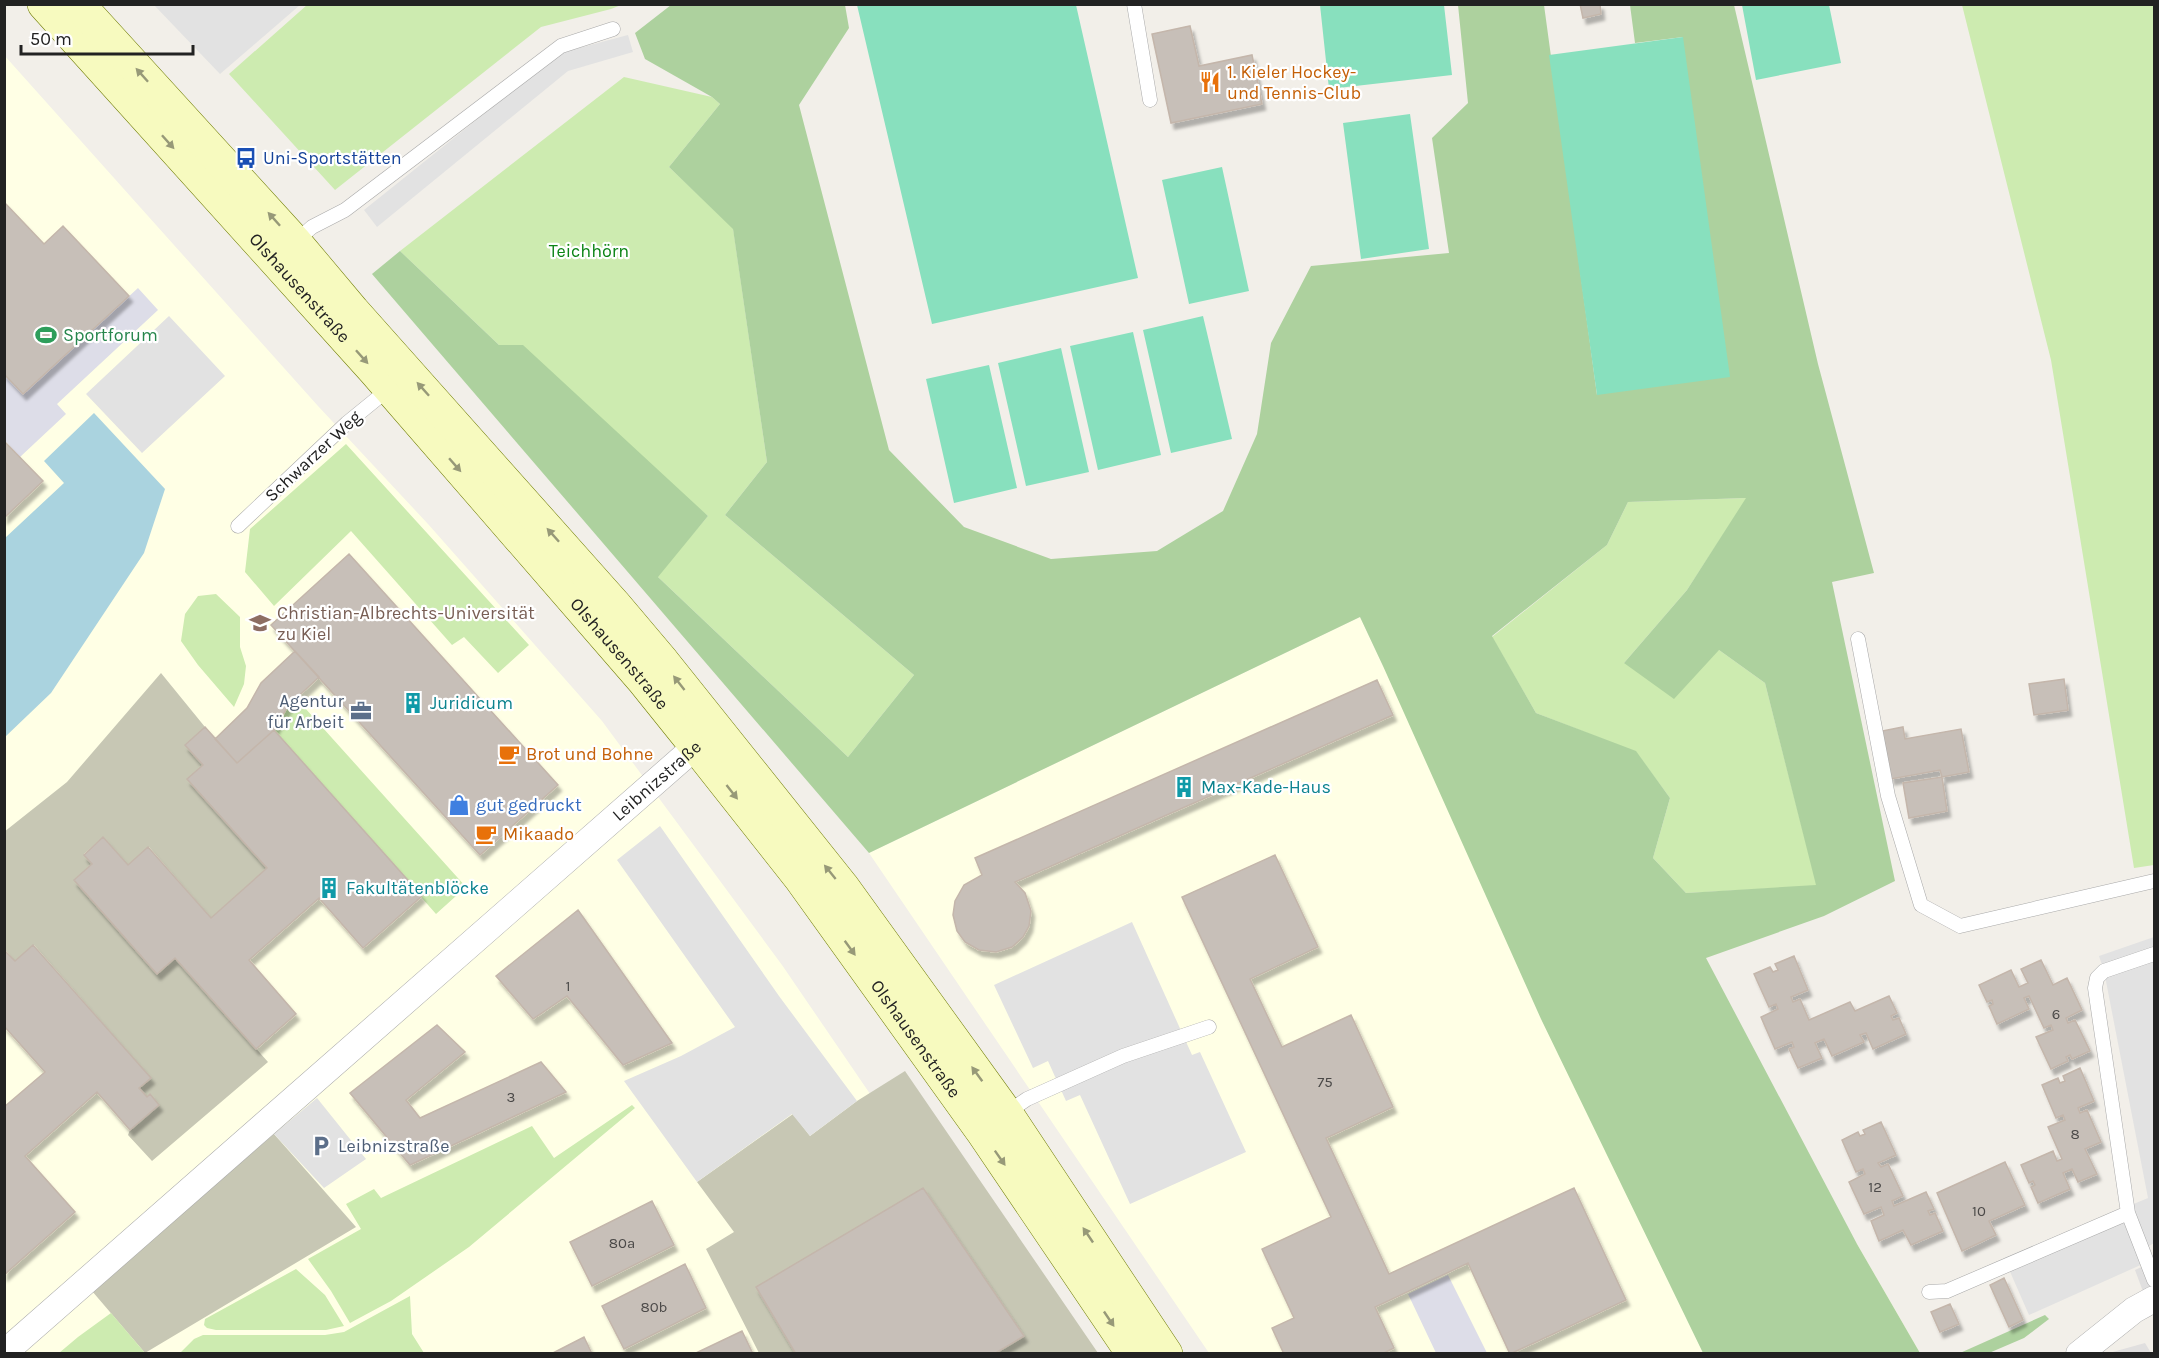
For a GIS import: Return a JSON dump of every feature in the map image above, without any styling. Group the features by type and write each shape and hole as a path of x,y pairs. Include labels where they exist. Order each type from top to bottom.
{"street":[{"name":"Olshausenstraße","path":"44,4 390,388 643,680 706,738"},
{"name":"Olshausenstraße","path":"78,4 295,242 353,311 614,604 801,879 994,1122 1166,1353"},
{"name":"Leibnizstraße","path":"4,1353 706,738"},
{"name":"Olshausenstraße","path":"994,1122 1133,1353"},
{"path":"2079,1353 2134,1310 2154,1299"}],"lane":[{"path":"1134,4 1150,100"},
{"path":"295,242 312,226 345,210 561,46 613,29"},
{"name":"Schwarzer Weg","path":"238,526 347,423 390,388"},
{"path":"1858,639 1888,796 1921,905 1960,926 2154,881"},
{"path":"2154,954 2104,970 2097,978 2095,988 2128,1213 2154,1280"},
{"path":"994,1122 1027,1099 1052,1086 1123,1056 1209,1028"},
{"path":"1929,1292 1947,1291 2128,1213"}],"shaded area":[{"path":"154,5 300,5 220,74"},
{"path":"628,35 633,52 568,71 377,227 364,210 560,53"},
{"name":"Christian-Albrechts-Universität zu Kiel","path":"4,55 318,406 428,524 602,721 782,965 1047,1353 5,1353"},
{"path":"138,288 158,310 57,404 66,414 20,457 5,441 4,374 23,394"},
{"path":"169,316 225,376 142,453 86,394"},
{"path":"1360,617 1383,666 1857,1244 1920,1353 1209,1353 869,853"},
{"path":"161,673 205,727 203,765 188,779 267,868 211,918 149,847 128,865 103,837 84,854 92,864 74,880 157,974 175,958 268,1062 152,1161 128,1135 130,1130 159,1105 139,1088 151,1078 34,945 15,961 5,950 4,832 67,782"},
{"path":"660,826 779,996 857,1101 810,1136 792,1114 697,1182 624,1081 681,1056 735,1027 617,860"},
{"path":"1132,922 1192,1055 1200,1052 1246,1152 1130,1204 1080,1095 1066,1101 1048,1061 1033,1068 994,985"},
{"path":"2154,937 2154,1243 2149,1246 2154,1259 2029,1315 2004,1258 2148,1198 2104,971 2099,956"},
{"path":"905,1071 1098,1353 759,1353 706,1249 734,1232 697,1182 793,1114 810,1136 857,1101"},
{"name":"Leibnizstraße","path":"317,1098 366,1159 324,1188 274,1134"},
{"path":"274,1134 356,1227 145,1353 92,1291"},
{"path":"2154,1261 2154,1316 2135,1270"},
{"path":"1448,1275 1487,1353 1436,1353 1408,1294"},
{"path":"2145,1343 2151,1353 2109,1353"}],"green space":[{"path":"307,5 621,5 541,27 335,190 229,74"},
{"path":"671,5 845,5 849,28 799,105 889,450 964,527 1051,559 1157,551 1223,511 1257,434 1271,343 1311,266 1449,253 1432,138 1468,103 1458,5 1544,5 1597,395 1683,37 1635,43 1630,5 1734,5 1818,364 1874,573 1832,582 1895,881 1824,916 1706,958 1857,1244 1920,1353 1703,1353 1541,1019 1360,617 869,853 372,274 400,251 499,345 523,345 708,516 658,577 848,757 914,675 725,515 767,462 733,229 669,167 720,104 712,97 645,59 635,33","holes":["1746,498 1687,590 1624,663 1674,699 1719,650 1765,683 1816,885 1686,893 1653,858 1670,798 1636,751 1536,713 1492,636 1607,545 1628,502"]},
{"path":"857,5 1076,5 1138,278 932,324"},
{"path":"1320,5 1444,5 1452,75 1329,89"},
{"path":"1742,5 1829,5 1841,63 1756,80"},
{"path":"1962,5 2154,5 2154,865 2134,868 2051,360"},
{"path":"1683,37 1730,377 1597,395 1549,55"},
{"name":"Teichhörn","path":"624,77 712,97 720,104 669,167 733,228 767,462 725,515 914,675 848,757 657,576 708,516 499,345 400,251"},
{"path":"1410,114 1429,249 1361,259 1343,123"},
{"path":"1222,167 1249,291 1189,304 1162,180"},
{"path":"1203,316 1232,439 1171,453 1143,330"},
{"path":"1133,332 1161,455 1098,470 1070,346"},
{"path":"1061,348 1089,472 1026,486 998,363"},
{"path":"989,365 1017,488 954,503 926,379"},
{"path":"346,444 529,645 498,673 464,637 452,645 351,531 274,606 245,572 250,529"},
{"path":"1747,498 1687,590 1624,663 1719,650 1765,683 1817,886 1686,893 1653,858 1670,798 1636,752 1536,713 1492,637 1607,545 1628,502"},
{"path":"216,594 240,617 240,647 246,666 244,684 234,707 181,641 185,614 198,596"},
{"path":"296,698 466,887 436,914 274,730 288,706"},
{"path":"632,1105 635,1108 469,1247 391,1301 350,1323 308,1259 361,1229 346,1204 374,1189 381,1198 532,1126 554,1158"},
{"path":"296,1269 325,1295 344,1326 326,1330 216,1330 204,1325 205,1319"},
{"path":"410,1296 412,1334 424,1353 180,1353 194,1339 203,1335 325,1335 344,1332"},
{"path":"111,1313 145,1353 59,1353 78,1337"},
{"path":"2045,1315 2049,1319 2024,1338 1989,1353 1960,1353"}],"water":[{"path":"94,413 165,489 144,553 51,693 5,737 5,538 64,483 44,461"}],"building":[{"path":"1580,4 1600,4 1601,14 1583,18"},
{"name":"1. Kieler Hockey- und Tennis-Club","path":"1190,26 1199,66 1252,55 1262,104 1171,123 1152,34"},
{"name":"Sportforum","path":"4,202 44,244 63,226 129,296 23,394 4,374"},
{"path":"4,441 43,481 4,518"},
{"name":"Juridicum","path":"349,554 558,785 480,855 271,625"},
{"path":"295,651 319,677 288,706 274,730 237,763 215,739 247,708 261,683"},
{"path":"2064,679 2068,710 2034,715 2029,684"},
{"name":"Max-Kade-Haus","path":"1377,680 1393,715 1015,882 1025,893 1031,911 1029,926 1023,937 1012,947 996,952 979,950 965,942 957,931 953,915 955,901 964,885 982,875 975,858"},
{"name":"Fakultätenblöcke","path":"205,727 237,763 274,730 422,896 363,948 319,898 249,960 296,1014 256,1049 175,958 157,974 74,880 92,864 84,855 103,837 128,865 148,847 211,918 267,868 187,779 203,765 185,745"},
{"path":"1903,727 1905,739 1961,729 1969,772 1942,777 1940,770 1891,779 1882,731"},
{"path":"1942,777 1947,811 1909,818 1903,783"},
{"path":"1275,855 1318,947 1250,979 1282,1047 1351,1015 1393,1107 1326,1138 1389,1274 1574,1188 1626,1300 1510,1354 1468,1263 1375,1307 1394,1348 1382,1354 1284,1354 1272,1328 1294,1318 1262,1249 1331,1217 1182,897"},
{"path":"578,910 672,1043 623,1065 567,996 533,1019 496,976"},
{"path":"33,945 151,1078 139,1088 147,1097 150,1094 159,1105 130,1130 97,1092 25,1156 75,1212 4,1275 4,1107 45,1072 4,1026 4,950 15,961"},
{"path":"1794,956 1808,990 1791,997 1793,1002 1800,999 1809,1020 1850,1002 1855,1011 1889,996 1897,1013 1891,1016 1893,1020 1899,1018 1906,1034 1873,1049 1866,1033 1860,1035 1864,1042 1832,1056 1824,1039 1815,1043 1822,1058 1798,1068 1789,1049 1794,1047 1792,1042 1775,1049 1761,1017 1778,1009 1776,1004 1769,1007 1754,974 1770,967 1773,972 1778,970 1775,964"},
{"path":"2041,960 2053,985 2067,978 2082,1010 2066,1018 2068,1023 2075,1020 2090,1051 2072,1059 2070,1055 2066,1057 2068,1061 2051,1069 2036,1037 2053,1030 2051,1025 2044,1028 2029,996 2024,998 2029,1009 1997,1024 1989,1006 1993,1004 1992,1000 1987,1002 1979,985 2011,970 2019,987 2028,983 2021,969"},
{"path":"437,1025 465,1052 406,1100 420,1118 541,1062 566,1092 410,1165 350,1093"},
{"path":"2080,1068 2094,1101 2078,1108 2080,1113 2087,1110 2101,1142 2085,1149 2097,1174 2078,1182 2072,1169 2063,1173 2070,1189 2038,1203 2031,1187 2035,1185 2033,1181 2029,1183 2021,1165 2053,1151 2057,1161 2062,1159 2048,1127 2065,1120 2063,1115 2056,1118 2042,1085 2058,1078 2060,1083 2065,1081 2063,1076"},
{"path":"1881,1122 1896,1155 1878,1163 1881,1167 1888,1164 1903,1196 1892,1201 1894,1206 1926,1192 1934,1209 1928,1211 1930,1215 1935,1213 1943,1231 1911,1245 1903,1230 1879,1241 1871,1221 1884,1215 1881,1207 1864,1214 1849,1182 1865,1174 1863,1169 1856,1172 1842,1140 1858,1132 1860,1136 1865,1134 1863,1130"},
{"path":"2005,1162 2025,1205 1989,1221 1996,1235 1962,1251 1937,1193"},
{"path":"923,1188 1024,1336 994,1354 796,1354 756,1287"},
{"path":"652,1201 674,1245 592,1286 570,1242"},
{"path":"685,1264 706,1308 624,1349 602,1306"},
{"path":"2004,1278 2023,1320 2009,1327 1990,1285"},
{"path":"1950,1304 1959,1324 1940,1332 1931,1312"},
{"path":"742,1331 753,1354 696,1353"},
{"path":"584,1337 592,1354 551,1354"}],"place":[{"name":"1. Kieler Hockey- und Tennis-Club","path":"1210,82"},
{"name":"Uni-Sportstätten","path":"246,158"},
{"name":"Sportforum","path":"46,335"},
{"name":"Christian-Albrechts-Universität zu Kiel","path":"260,623"},
{"name":"Juridicum","path":"413,703"},
{"name":"Agentur für Arbeit","path":"361,711"},
{"name":"Brot und Bohne","path":"509,754"},
{"name":"Max-Kade-Haus","path":"1184,787"},
{"name":"gut gedruckt","path":"459,805"},
{"name":"Mikaado","path":"486,834"},
{"name":"Fakultätenblöcke","path":"329,888"},
{"name":"Leibnizstraße","path":"321,1146"}]}
